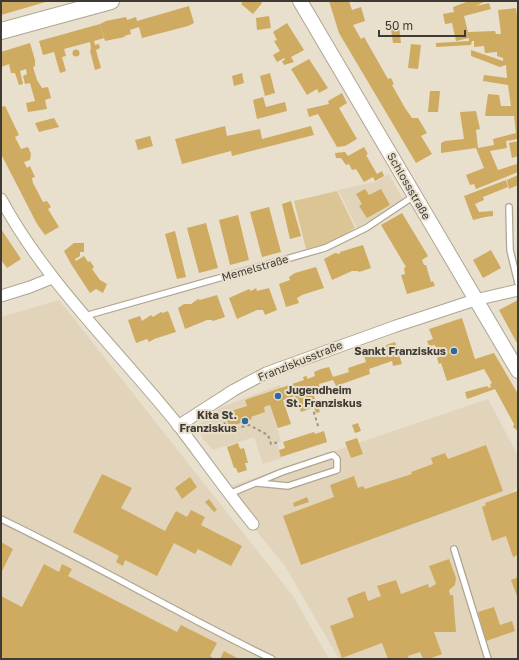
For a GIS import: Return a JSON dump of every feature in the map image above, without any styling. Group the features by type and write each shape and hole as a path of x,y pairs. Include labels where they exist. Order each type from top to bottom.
{"main road":[{"path":"1,31 111,1"}],"street":[{"name":"Schlossstraße","path":"300,1 518,372"},
{"path":"1,199 17,229 52,278 178,426 228,494 253,524"},
{"path":"1,296 52,278"},
{"name":"Franziskusstraße","path":"178,426 234,390 273,370 348,342 475,300 518,290"}],"lane":[{"name":"Memelstraße","path":"85,316 325,248 366,228 414,196"},
{"path":"509,207 510,250 518,283"},
{"path":"228,494 282,472 333,455 337,459 337,470 288,486 257,483"},
{"path":"1,519 90,563 234,641 272,659"},
{"path":"454,549 488,659"}],"path":[{"path":"218,401 227,431 248,425 268,435 271,444 279,442"},
{"path":"312,406 319,428"}],"shaded area":[{"path":"389,174 403,200 357,228 338,190 375,182"},
{"path":"337,191 355,228 331,243 306,249 294,201"},
{"path":"59,300 293,596 329,659 1,659 1,317"},
{"name":"Kita St. Franziskus","path":"280,385 285,400 281,400 289,425 277,428 281,441 277,443 282,458 263,464 254,437 213,450 202,438 198,425 207,417 222,407"},
{"path":"488,399 518,456 518,487 512,492 518,500 518,659 339,659 285,566 222,489"}],"building":[{"path":"1,1 49,1 1,15"},
{"path":"243,1 260,1 262,3 253,14 241,4"},
{"path":"329,1 349,1 352,10 361,7 365,21 353,25 361,39 364,37 388,79 391,78 394,84 392,85 405,108 412,118 418,118 427,133 421,136 432,154 416,163 339,33"},
{"path":"469,1 486,1 476,6 489,3 491,9 464,16 468,32 495,31 496,34 501,34 498,10 516,8 518,23 518,139 506,141 507,148 490,151 498,170 517,164 518,172 476,189 474,184 470,185 466,175 484,168 476,148 441,153 441,143 445,141 464,139 460,112 476,111 480,129 476,130 478,148 494,145 493,139 516,133 514,116 485,116 488,94 499,95 501,106 511,106 508,85 483,81 484,75 507,78 506,65 500,67 471,56 471,50 503,61 503,58 497,56 497,52 485,53 484,46 474,47 474,41 472,41 471,45 436,47 436,43 469,41 469,38 456,41 452,23 445,24 443,14 454,12 453,7"},
{"path":"189,6 194,23 188,26 142,38 139,27 130,30 131,34 124,36 125,37 105,41 100,24 106,21 126,17 127,20 136,17 137,21"},
{"path":"269,16 271,28 257,30 256,18"},
{"path":"287,23 304,50 291,57 294,62 284,65 282,61 285,60 284,58 277,62 273,55 280,51 274,41 277,40 273,32"},
{"path":"100,24 104,38 94,41 95,45 99,44 100,48 96,50 101,68 95,70 90,51 90,42 64,49 66,56 62,57 66,71 60,73 54,52 43,55 39,41"},
{"path":"399,27 401,43 393,43 391,29"},
{"path":"30,43 35,60 35,66 33,67 37,80 42,88 48,87 51,98 45,100 47,109 28,112 26,103 35,101 30,83 25,84 23,76 27,74 26,69 20,71 23,84 19,85 15,73 11,73 9,64 1,67 1,52"},
{"path":"411,44 421,45 418,69 408,68"},
{"path":"76,49 79,50 79,56 76,57 73,56 72,53 73,50"},
{"path":"309,59 328,88 319,93 317,89 307,95 291,69"},
{"path":"242,73 244,83 234,86 232,76"},
{"path":"270,73 275,93 265,96 260,76"},
{"path":"430,91 440,91 438,112 428,112"},
{"path":"342,93 347,103 339,108 357,139 345,146 337,147 318,114 309,117 307,109 329,104 328,101"},
{"path":"263,97 266,107 285,102 287,111 257,119 253,100"},
{"path":"5,106 19,135 15,137 21,149 28,147 31,154 30,160 24,162 27,168 30,166 35,177 32,178 33,183 43,202 47,201 51,207 48,209 59,227 45,235 37,224 1,154 1,107"},
{"path":"54,118 59,127 39,132 35,123"},
{"path":"225,126 227,136 260,129 262,139 311,126 314,135 232,156 231,151 182,164 175,139"},
{"path":"150,136 153,146 138,150 135,140"},
{"path":"518,141 518,156 512,158 509,143"},
{"path":"364,147 368,154 366,155 377,174 382,171 384,176 375,181 373,177 364,182 356,169 352,170 349,164 346,165 341,158 336,158 335,153 345,152 348,156"},
{"path":"518,175 518,185 509,189 507,180"},
{"path":"506,180 508,187 483,197 484,200 475,204 479,212 493,211 493,216 473,220 464,196"},
{"path":"365,189 369,195 381,189 390,205 367,218 359,206 362,204 356,194"},
{"path":"291,201 301,236 290,239 282,204"},
{"path":"269,207 281,252 262,257 250,212"},
{"path":"402,213 428,256 422,260 424,265 426,265 431,282 433,281 435,286 407,294 401,275 405,274 404,268 406,267 381,225"},
{"path":"238,215 249,260 230,265 219,220"},
{"path":"206,223 218,268 199,273 187,228"},
{"path":"1,229 21,259 7,268 1,260"},
{"path":"175,231 186,277 177,279 165,234"},
{"path":"74,243 84,243 84,252 80,252 80,256 75,259 76,261 84,256 88,262 90,261 94,267 92,269 100,280 107,284 103,293 96,289 90,293 71,264 64,251"},
{"path":"363,245 371,268 359,272 352,271 332,280 324,259 335,253 340,254 340,252"},
{"path":"491,250 501,268 483,278 473,260"},
{"path":"316,267 324,288 302,295 297,298 299,303 286,307 279,284 290,280 289,277 295,273"},
{"path":"256,288 257,291 269,288 277,310 265,315 263,310 257,310 237,319 229,298 249,289 251,291"},
{"path":"217,295 225,317 213,321 207,320 185,329 178,308 184,304 191,304 198,299 200,300"},
{"path":"518,300 518,345 499,310"},
{"path":"168,311 176,332 149,342 147,339 136,343 128,320 140,316 142,321 151,315 153,317 161,312 163,313"},
{"name":"Sankt Franziskus","path":"462,318 475,359 494,353 518,394 518,431 513,427 514,424 495,389 467,399 465,392 487,386 489,388 491,387 490,384 492,383 484,369 447,381 441,363 439,364 437,358 439,357 434,349 436,348 435,345 429,346 427,341 433,339 429,329"},
{"path":"395,342 402,364 393,366 392,361 369,369 370,374 336,386 333,380 319,384 320,388 312,391 320,412 316,413 314,407 301,412 295,396 283,400 291,424 278,428 270,405 264,407 265,412 251,417 252,419 229,427 225,413 247,406 245,400 304,380 303,377 307,376 307,379 315,376 314,372 321,369 329,367 333,377 349,372 348,368 366,362 364,356 387,348 386,345"},
{"path":"358,423 361,431 355,433 352,425"},
{"path":"324,431 327,442 281,457 279,450 285,448 283,442 314,432 315,434"},
{"path":"357,438 363,454 351,458 345,442"},
{"path":"238,443 240,449 244,448 248,463 245,463 247,470 238,473 236,468 234,468 227,447"},
{"path":"486,445 503,491 301,565 283,516 334,497 330,485 354,476 358,488 363,486 365,489 412,474 411,472 433,464 431,458 445,453 448,459"},
{"path":"102,474 132,488 121,508 165,531 176,511 187,517 191,510 205,517 201,525 242,546 231,566 198,549 195,554 174,543 157,576 125,560 123,566 116,562 119,556 73,532"},
{"path":"190,477 197,487 182,499 175,488"},
{"path":"517,491 518,555 513,557 506,536 492,541 482,507 486,505 485,503"},
{"path":"307,497 309,502 294,507 293,503"},
{"path":"209,499 217,510 214,512 205,502"},
{"path":"1,542 13,549 1,573"},
{"path":"449,559 456,578 455,585 449,590 450,595 453,595 456,632 434,632 442,654 429,659 423,659 420,652 408,656 409,659 388,659 382,643 342,658 330,626 354,617 347,598 365,591 368,601 381,596 377,586 396,580 401,594 428,584 429,588 436,584 429,566"},
{"path":"44,564 59,572 62,564 72,569 68,576 177,632 181,625 217,643 210,656 215,659 1,659 1,596 22,607"},
{"path":"518,577 518,595 517,596 511,580"},
{"path":"494,607 500,625 512,621 515,631 486,641 478,612"},
{"path":"224,651 239,659 220,659"}],"place":[{"name":"Sankt Franziskus","path":"454,351"},
{"name":"Jugendheim St. Franziskus","path":"278,396"},
{"name":"Kita St. Franziskus","path":"245,421"}]}
